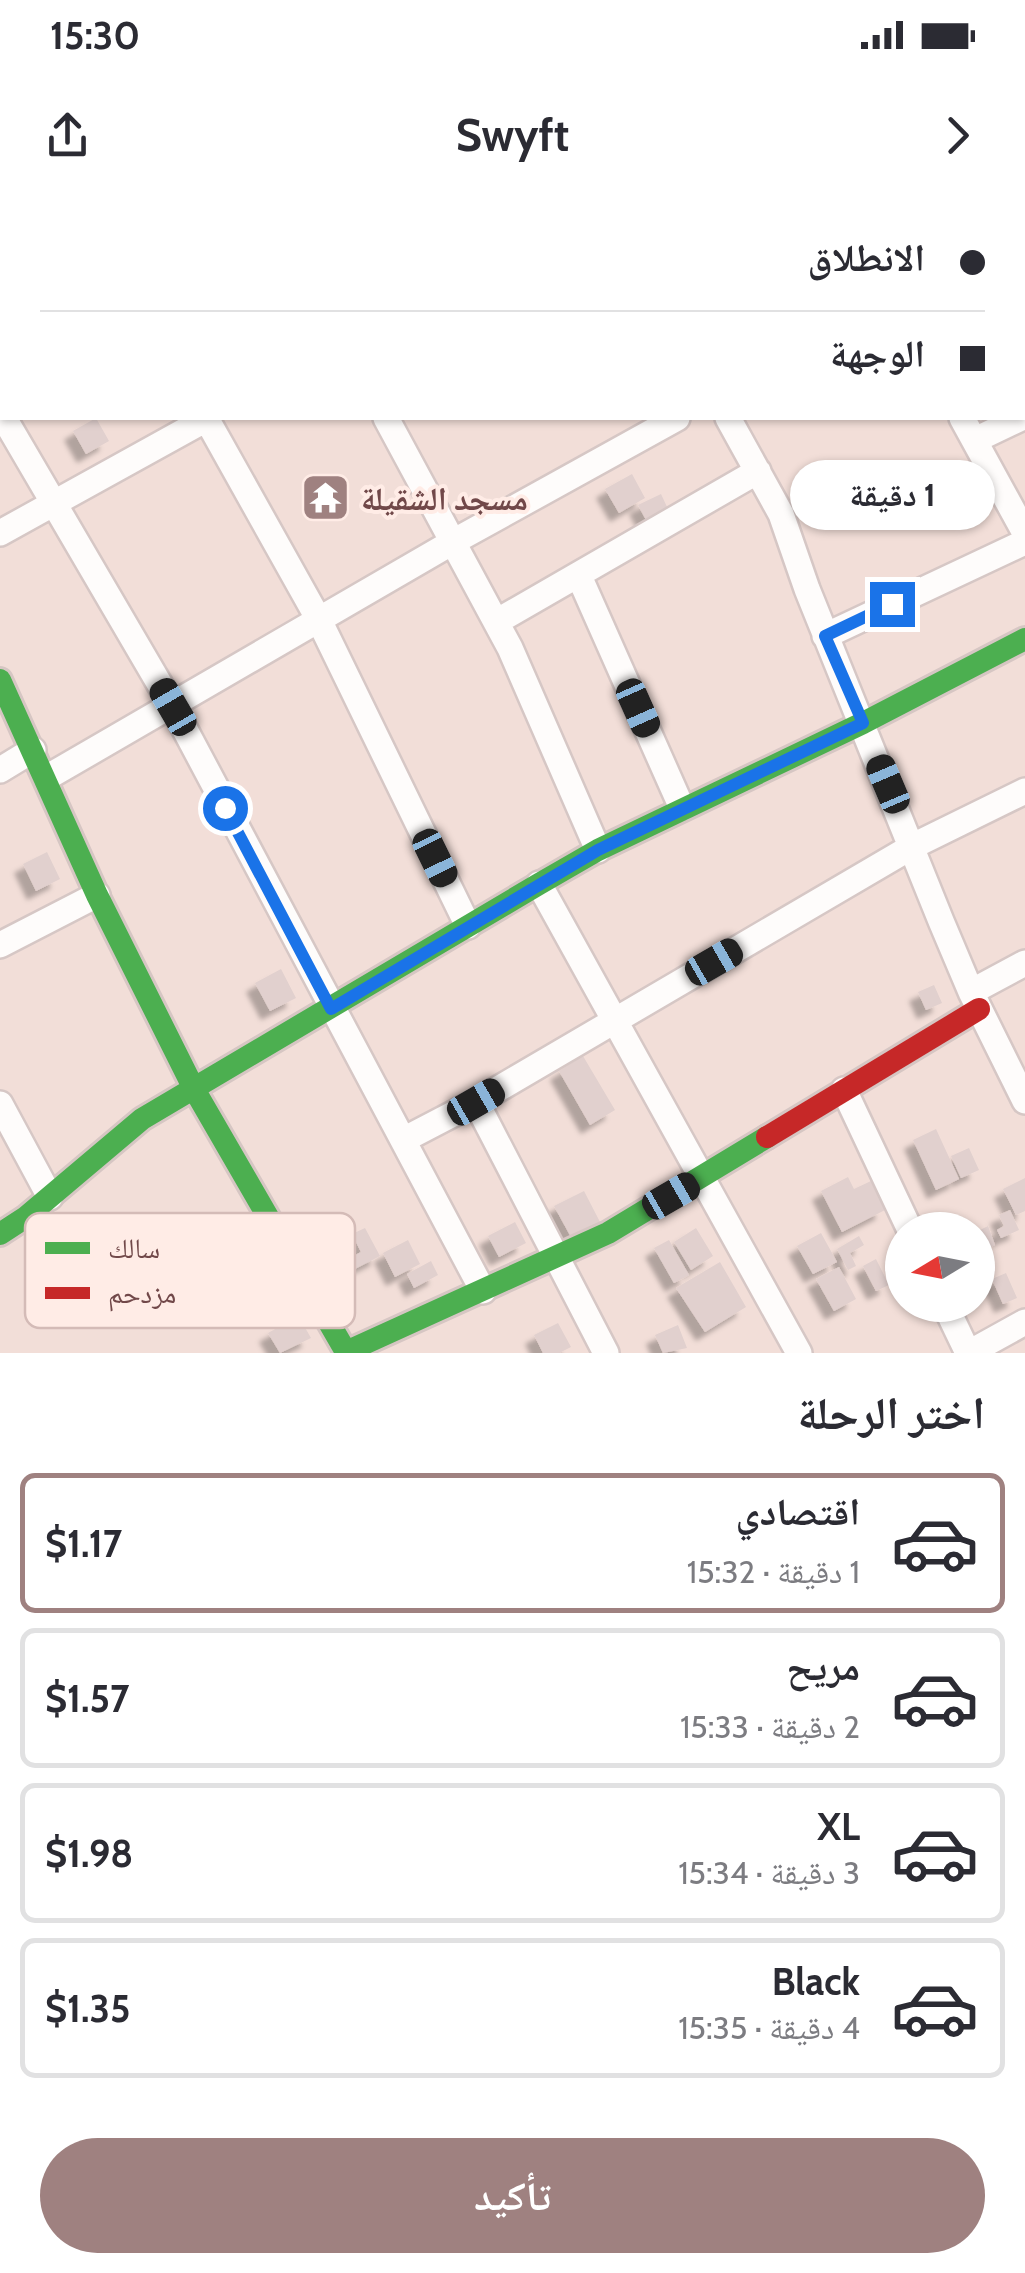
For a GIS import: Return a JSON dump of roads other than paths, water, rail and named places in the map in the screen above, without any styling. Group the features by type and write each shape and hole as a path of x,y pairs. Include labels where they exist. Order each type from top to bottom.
{"street":[{"path":"5,420 173,707 483,1290"},
{"path":"0,534 203,420"},
{"path":"208,420 319,620 468,926"},
{"path":"387,420 524,676 598,850"},
{"path":"46,778 451,543 673,420"},
{"path":"729,420 791,539 825,636 975,1000 1025,1101"},
{"path":"1010,420 969,429 1025,533"},
{"path":"496,622 758,471"},
{"path":"825,636 1025,542"},
{"path":"579,576 682,808"},
{"path":"28,1213 142,1119 539,884 598,850 863,723 1025,638"},
{"path":"0,680 96,895 194,1090 264,1213"},
{"path":"0,770 33,750"},
{"path":"405,1139 476,1102 913,846 1025,791"},
{"path":"539,884 800,1353"},
{"path":"0,945 96,895"},
{"path":"330,1328 346,1352 557,1258 702,1177 844,1090 1025,962"},
{"path":"844,1090 902,1212"},
{"path":"476,1102 606,1353"},
{"path":"0,1104 50,1196"},
{"path":"0,1234 25,1215"},
{"path":"953,1322 968,1353 1025,1322"}],"place":[{"name":"مسجد الشقيلة","path":"326,498"}]}
